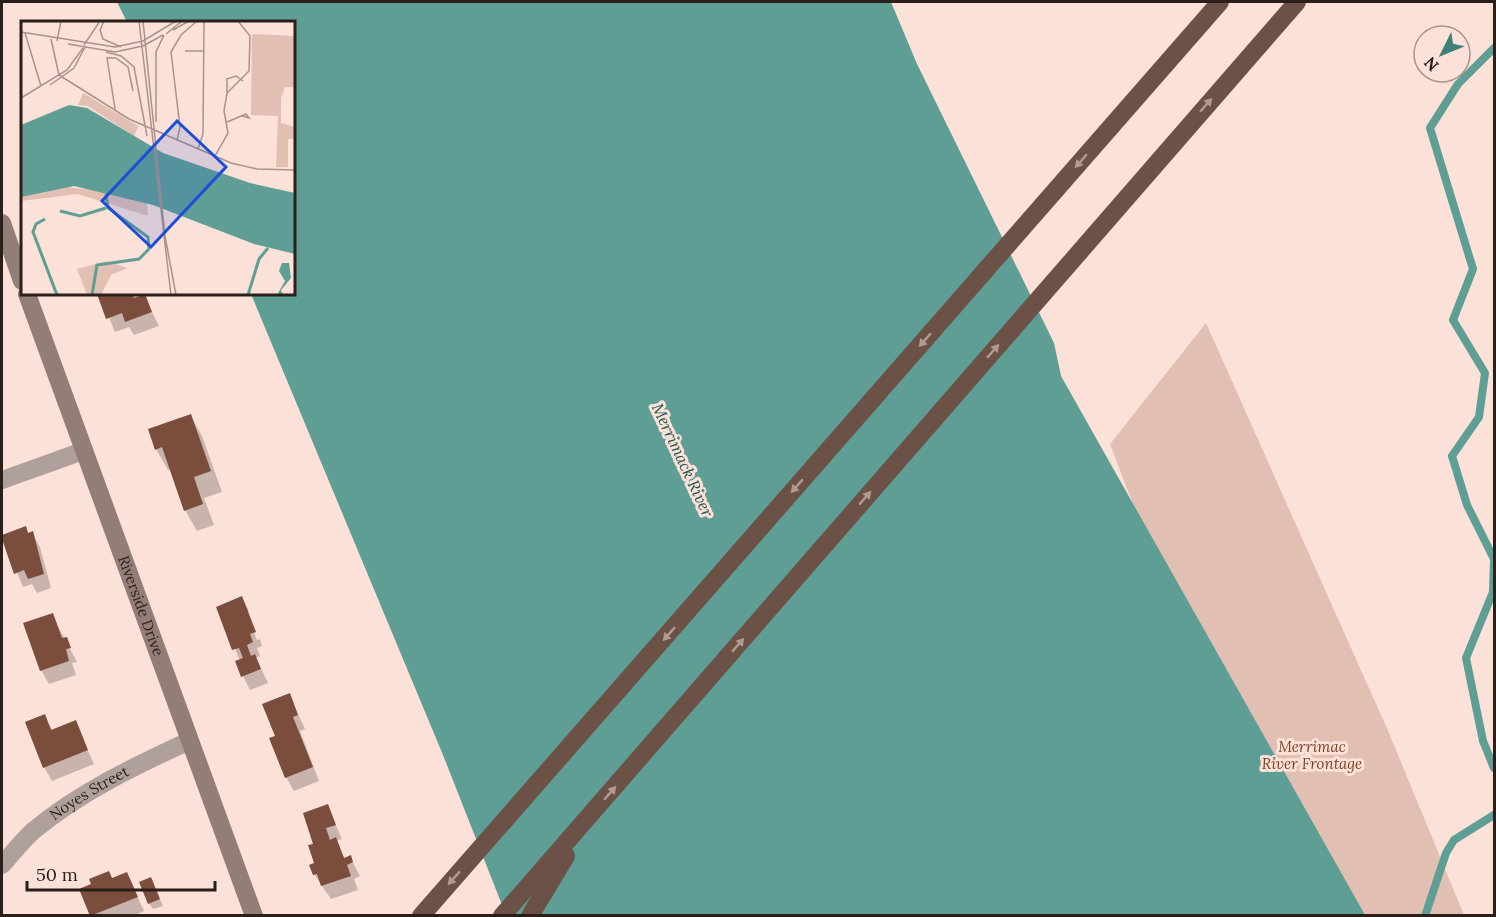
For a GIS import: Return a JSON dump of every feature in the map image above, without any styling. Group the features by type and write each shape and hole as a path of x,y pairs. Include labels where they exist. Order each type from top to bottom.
{"highway":[{"path":"421,915 1220,2"},
{"path":"502,915 1297,2"},
{"path":"530,915 591,815"}],"main road":[{"path":"2,223 21,278"},
{"name":"Riverside Drive","path":"28,296 254,915"}],"street":[{"path":"2,480 83,451"},
{"name":"Noyes Street","path":"2,865 32,832 79,798 120,773 189,741"}],"green space":[{"name":"Merrimac River Frontage","path":"1206,323 1389,733 1464,915 1330,915 1157,567 1110,444"}],"water":[{"name":"Merrimack River","path":"117,2 891,2 917,64 1054,343 1061,376 1365,915 506,915 443,755 252,296 296,296 296,21 126,21"}],"building":[{"path":"98,296 133,296 134,298 146,296 152,312 125,322 122,313 106,319"},
{"path":"191,414 211,471 194,477 203,504 184,511 162,447 155,450 148,429"},
{"path":"26,526 28,533 33,531 44,574 28,579 24,570 14,574 2,539 2,535"},
{"path":"242,596 256,632 250,634 253,642 247,645 251,656 255,654 261,669 241,677 235,661 243,658 239,648 232,650 216,607"},
{"path":"53,613 62,638 67,637 71,648 66,649 69,661 40,671 23,623"},
{"path":"290,693 298,715 293,717 313,767 285,778 269,738 275,736 262,704"},
{"path":"45,714 51,730 76,720 88,750 43,768 25,722"},
{"path":"328,804 336,825 326,828 330,840 336,837 344,858 351,855 353,862 347,865 351,876 321,886 317,874 313,875 309,865 314,863 308,845 313,844 303,813"},
{"path":"109,871 112,878 127,872 138,897 90,916 79,889 91,884 89,879"},
{"path":"151,877 160,899 148,904 139,882"}],"waterway":[{"path":"1494,48 1458,84 1430,128 1473,269 1453,320 1485,373 1479,417 1452,456 1467,505 1494,559 1493,592 1466,658 1483,741 1494,768"},
{"path":"1425,916 1446,853 1454,840 1494,815"}]}
